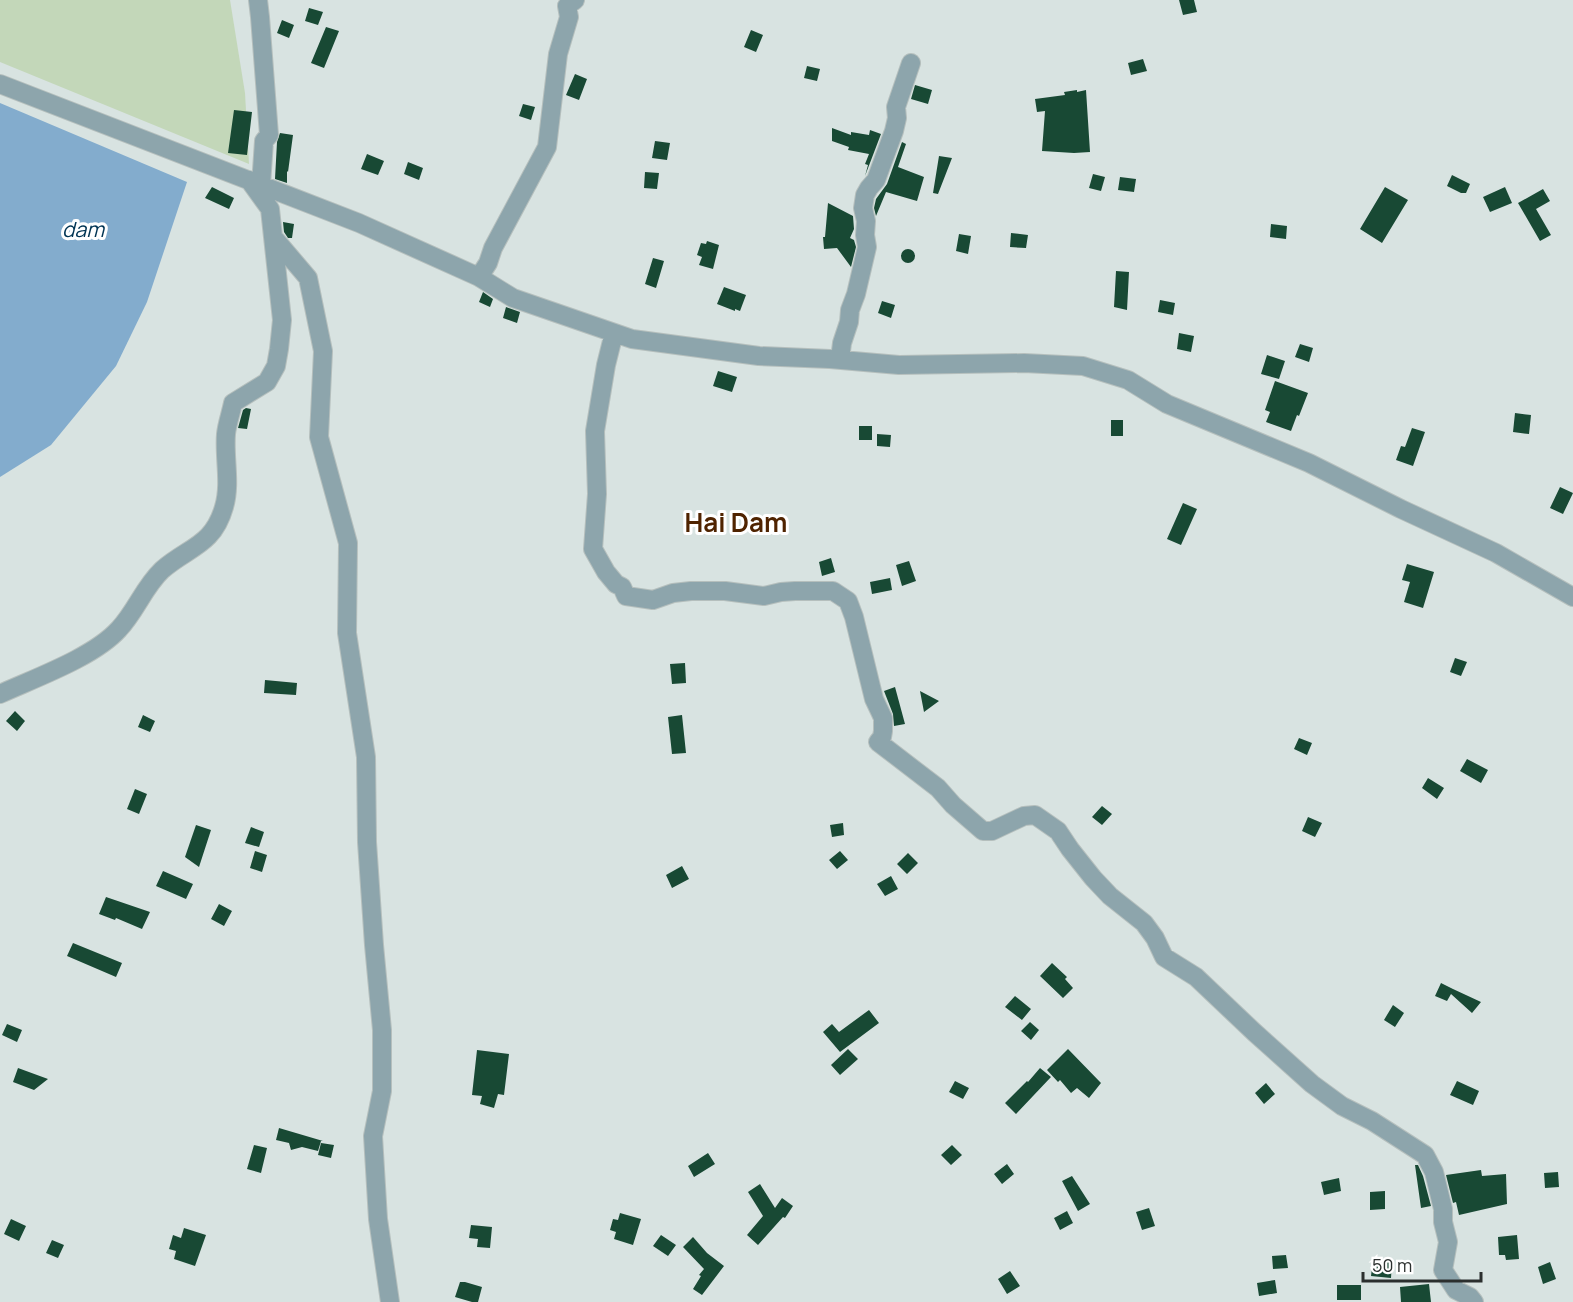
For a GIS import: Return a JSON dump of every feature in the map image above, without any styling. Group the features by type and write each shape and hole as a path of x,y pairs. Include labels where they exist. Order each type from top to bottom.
{"street":[{"path":"0,694 102,645 120,628 162,570 208,538 218,524 225,506 226,435 233,403 267,382 276,366 282,320 270,209 255,183 264,141 269,135 258,0"},
{"path":"479,277 547,147 558,54 569,17 567,6 575,0"},
{"path":"840,359 842,343 867,247 866,221 862,208 865,195 876,180 894,131 897,118 896,107 911,63"},
{"path":"0,84 358,223 479,277 513,298 632,339 759,356 840,359 899,365 1024,363 1083,366 1128,380 1167,404 1309,463 1496,553 1573,597"},
{"path":"273,238 308,278 322,351 319,437 348,543 347,633 366,757 367,842 382,1030 382,1091 374,1136 378,1219 390,1302"},
{"path":"614,333 595,431 597,494 593,549 606,572 616,584 622,587 626,596 653,600 673,593 691,591 725,591 764,596 795,591 833,591 848,601 874,699 883,718 882,737 878,742 938,788 982,831 992,831 1024,816 1035,815 1058,831 1093,878 1110,896 1144,923 1155,938 1164,957 1196,977 1312,1084 1342,1106 1372,1121 1425,1155 1434,1172 1443,1209 1443,1222 1448,1242 1443,1270 1456,1290 1474,1302"}],"green space":[{"path":"0,0 230,0 245,93 249,164 0,62"}],"water":[{"name":"dam","path":"0,103 187,182 147,302 116,366 51,445 0,477"}],"building":[{"path":"1179,0 1194,0 1197,12 1183,15"},
{"path":"309,8 323,12 318,25 305,21"},
{"path":"282,20 294,25 289,38 277,33"},
{"path":"326,27 339,31 324,68 311,63"},
{"path":"751,30 763,35 756,52 744,47"},
{"path":"1143,59 1147,71 1131,75 1128,63"},
{"path":"807,66 820,69 817,81 804,78"},
{"path":"575,74 587,79 579,100 566,95"},
{"path":"915,85 932,90 928,104 911,99"},
{"path":"1077,90 1077,92 1086,90 1090,152 1042,151 1045,111 1037,112 1035,99 1065,95 1064,92"},
{"path":"523,104 535,107 531,120 519,116"},
{"path":"234,110 252,112 247,155 228,153"},
{"path":"832,128 851,135 851,132 869,135 870,130 881,134 865,176 868,165 865,164 869,154 848,150 849,147 832,141"},
{"path":"280,133 293,135 287,183 275,179 277,142"},
{"path":"655,141 670,143 667,160 652,158"},
{"path":"902,142 906,144 898,167 924,177 917,201 886,192 876,216 874,208 876,199 887,184"},
{"path":"367,154 384,161 378,175 361,169"},
{"path":"939,156 952,158 938,194 933,193"},
{"path":"408,162 423,168 419,180 404,174"},
{"path":"645,172 659,173 657,189 644,188"},
{"path":"1093,174 1105,177 1101,191 1089,188"},
{"path":"1452,175 1470,184 1466,193 1447,186"},
{"path":"1120,177 1136,179 1134,192 1118,190"},
{"path":"212,187 234,198 229,209 205,198"},
{"path":"1385,187 1408,200 1382,243 1360,229"},
{"path":"1505,187 1512,203 1490,212 1483,197"},
{"path":"1543,189 1550,201 1536,209 1551,235 1540,241 1518,203"},
{"path":"828,203 853,216 854,229 850,238 854,240 856,247 851,267 837,248 824,249 823,237 825,237"},
{"path":"283,222 294,224 292,238 288,238 284,232"},
{"path":"1271,224 1287,226 1286,239 1270,237"},
{"path":"1011,233 1028,235 1026,248 1010,247"},
{"path":"959,234 971,236 968,254 956,251"},
{"path":"707,241 719,245 713,269 699,265 702,257 697,255 701,243 706,244"},
{"path":"905,249 911,249 915,256 911,263 905,263 901,259 901,253"},
{"path":"653,258 664,261 656,288 645,284"},
{"path":"1116,271 1129,272 1127,310 1114,307"},
{"path":"724,287 746,295 740,311 717,304"},
{"path":"483,292 493,299 490,307 479,302"},
{"path":"1160,300 1175,303 1173,315 1158,312"},
{"path":"882,301 895,305 891,318 878,313"},
{"path":"506,307 520,312 517,323 503,318"},
{"path":"1179,333 1194,336 1191,352 1177,349"},
{"path":"1300,344 1313,348 1309,362 1295,357"},
{"path":"1267,355 1285,361 1279,379 1261,374"},
{"path":"718,371 737,377 732,392 713,386"},
{"path":"1275,381 1308,393 1291,431 1266,422 1270,412 1265,410"},
{"path":"251,409 247,429 238,428 243,410"},
{"path":"1515,413 1531,415 1529,434 1513,432"},
{"path":"1111,420 1123,420 1123,436 1111,436"},
{"path":"859,426 872,426 872,440 859,440"},
{"path":"1412,428 1425,432 1413,466 1396,460 1401,446 1405,447"},
{"path":"877,434 891,435 890,447 877,446"},
{"path":"1560,487 1573,493 1563,514 1550,508"},
{"path":"1183,503 1197,509 1181,545 1167,539"},
{"path":"831,558 835,572 822,576 819,562"},
{"path":"909,561 916,581 902,586 896,565"},
{"path":"1407,564 1434,572 1423,608 1404,602 1410,582 1402,580"},
{"path":"890,578 892,590 872,594 870,582"},
{"path":"1455,658 1467,662 1461,676 1450,672"},
{"path":"685,663 686,683 672,684 670,664"},
{"path":"265,680 297,683 296,695 264,693"},
{"path":"895,687 905,724 894,726 893,714 884,691"},
{"path":"920,691 939,701 924,712"},
{"path":"15,711 25,721 17,731 6,721"},
{"path":"143,715 155,721 150,732 138,727"},
{"path":"682,715 686,753 672,754 668,717"},
{"path":"1299,738 1312,743 1307,755 1294,749"},
{"path":"1467,759 1488,770 1481,783 1460,771"},
{"path":"1428,778 1444,788 1437,799 1422,788"},
{"path":"135,789 147,794 139,814 127,809"},
{"path":"1102,806 1112,814 1102,825 1092,817"},
{"path":"1308,817 1322,823 1315,837 1302,831"},
{"path":"843,823 844,835 832,837 830,825"},
{"path":"196,825 211,830 199,867 185,857"},
{"path":"251,827 264,832 259,847 245,843"},
{"path":"255,851 267,855 262,872 250,868"},
{"path":"840,851 848,860 837,869 829,860"},
{"path":"908,853 918,863 907,874 897,864"},
{"path":"682,866 689,879 672,888 666,875"},
{"path":"163,871 193,884 186,899 156,886"},
{"path":"891,876 898,889 885,896 877,884"},
{"path":"106,897 150,912 142,929 116,918 115,920 99,914"},
{"path":"219,904 232,911 224,926 211,919"},
{"path":"73,943 122,963 116,977 67,956"},
{"path":"1052,963 1067,977 1065,979 1073,988 1063,998 1040,976"},
{"path":"1441,983 1481,1002 1472,1013 1451,994 1447,1001 1435,996"},
{"path":"1015,996 1031,1009 1022,1020 1005,1007"},
{"path":"1393,1005 1404,1013 1395,1027 1384,1020"},
{"path":"869,1010 879,1023 840,1052 823,1032 832,1024 839,1032"},
{"path":"1030,1022 1039,1030 1031,1040 1021,1031"},
{"path":"7,1024 22,1030 17,1042 2,1035"},
{"path":"848,1049 858,1059 840,1075 831,1065"},
{"path":"1068,1049 1101,1083 1089,1098 1077,1088 1071,1093 1047,1070"},
{"path":"477,1050 509,1054 504,1095 498,1094 494,1108 480,1104 482,1096 472,1095"},
{"path":"18,1068 48,1079 34,1090 13,1082"},
{"path":"1040,1068 1051,1077 1016,1114 1005,1103"},
{"path":"955,1081 969,1088 963,1099 949,1092"},
{"path":"1457,1081 1479,1091 1473,1105 1450,1095"},
{"path":"1266,1083 1275,1094 1264,1104 1255,1093"},
{"path":"279,1128 323,1141 318,1151 302,1147 291,1150 289,1143 276,1140"},
{"path":"321,1143 334,1145 331,1158 318,1155"},
{"path":"254,1145 267,1148 261,1173 247,1169"},
{"path":"952,1145 962,1155 951,1165 941,1155"},
{"path":"708,1153 715,1164 694,1177 688,1166"},
{"path":"1007,1164 1014,1174 1002,1184 994,1174"},
{"path":"1415,1165 1418,1165 1423,1176 1431,1206 1421,1208"},
{"path":"1481,1170 1482,1176 1506,1174 1507,1204 1459,1215 1456,1202 1453,1203 1446,1175"},
{"path":"1558,1172 1559,1187 1545,1188 1544,1173"},
{"path":"1072,1176 1090,1204 1078,1211 1062,1181"},
{"path":"1339,1178 1341,1191 1324,1195 1321,1182"},
{"path":"760,1184 775,1208 782,1198 793,1206 785,1218 783,1217 758,1245 747,1235 763,1216 748,1192"},
{"path":"1385,1191 1385,1209 1370,1210 1370,1192"},
{"path":"1149,1208 1155,1226 1142,1230 1136,1212"},
{"path":"1067,1211 1073,1223 1060,1230 1054,1218"},
{"path":"620,1213 641,1219 633,1245 614,1239 616,1232 610,1230 613,1219 618,1220"},
{"path":"11,1219 26,1226 19,1241 4,1234"},
{"path":"471,1225 492,1227 490,1248 477,1247 478,1239 469,1238"},
{"path":"184,1228 206,1235 195,1266 174,1259 176,1251 169,1249 173,1235 181,1238"},
{"path":"661,1235 676,1245 668,1256 653,1246"},
{"path":"1517,1235 1519,1259 1506,1260 1505,1255 1499,1255 1498,1237"},
{"path":"693,1237 707,1253 724,1266 702,1295 693,1289 704,1269 683,1247"},
{"path":"52,1240 64,1245 58,1258 46,1253"},
{"path":"1286,1255 1288,1268 1273,1269 1272,1256"},
{"path":"1373,1260 1392,1262 1391,1278 1371,1276"},
{"path":"1550,1262 1556,1279 1543,1284 1538,1267"},
{"path":"1010,1271 1020,1286 1007,1294 998,1279"},
{"path":"1275,1280 1277,1293 1259,1296 1257,1283"},
{"path":"460,1282 482,1287 478,1302 455,1297"},
{"path":"1429,1284 1431,1302 1401,1302 1400,1287"},
{"path":"1337,1285 1361,1285 1361,1300 1337,1300"}],"district":[{"name":"Hai Dam","path":"736,523"}]}
